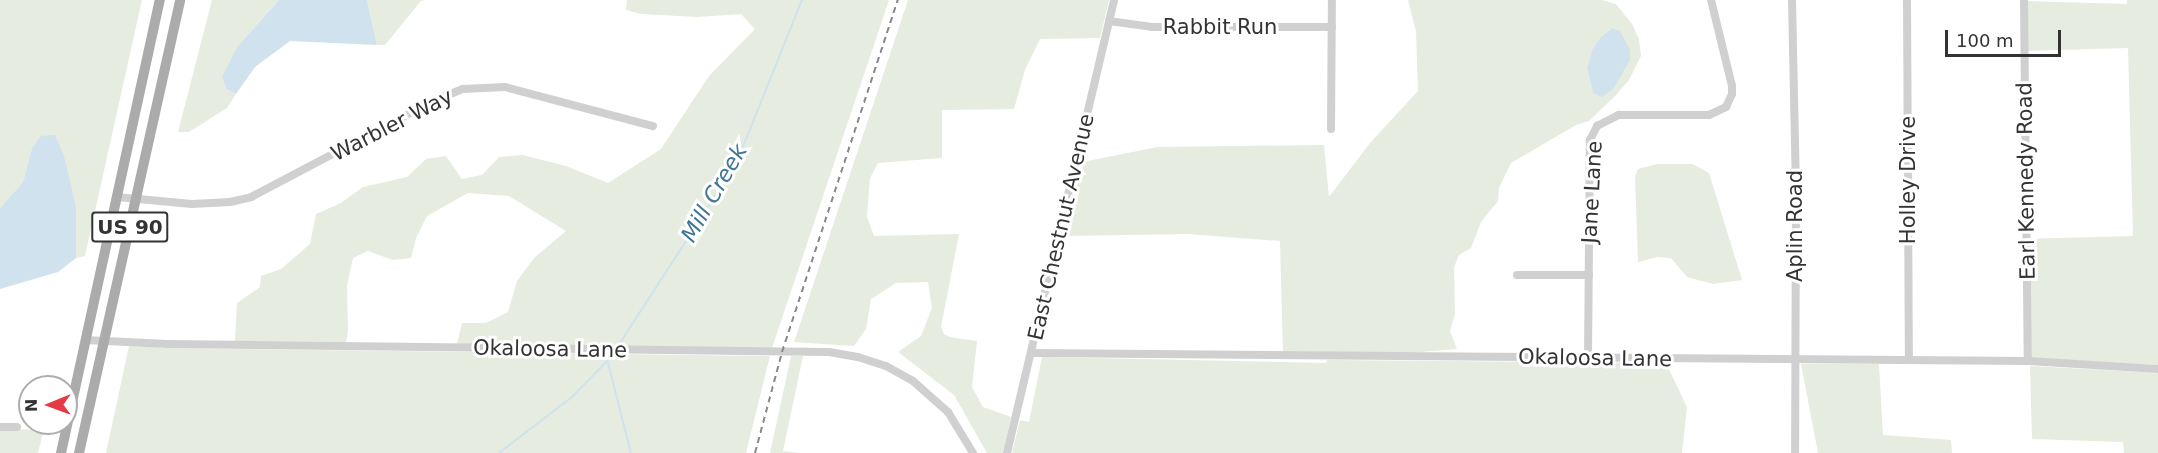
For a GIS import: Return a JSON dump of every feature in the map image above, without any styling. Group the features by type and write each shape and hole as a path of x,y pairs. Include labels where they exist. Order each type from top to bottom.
{"main road":[{"name":"US 90","path":"61,453 160,0"},
{"name":"US 90","path":"79,453 180,0"}],"street":[{"name":"East Chestnut Avenue","path":"1007,453 1114,0"},
{"path":"1331,129 1332,0"},
{"name":"Jane Lane","path":"1588,358 1590,140 1597,126 1619,115 1709,115 1720,111 1729,103 1732,94 1730,75 1711,0"},
{"name":"Aplin Road","path":"1792,0 1795,453"},
{"name":"Holley Drive","path":"1907,0 1909,360"},
{"name":"Earl Kennedy Road","path":"2024,0 2028,362"},
{"name":"Rabbit Run","path":"1108,21 1152,27 1332,27"},
{"name":"Warbler Way","path":"117,197 192,204 230,202 251,197 423,105 464,89 505,87 653,126"},
{"path":"1517,275 1589,275"},
{"name":"Okaloosa Lane","path":"86,340 829,352 858,357 886,366 913,381 948,412 973,453"},
{"name":"Okaloosa Lane","path":"1031,353 1909,360 2028,362 2158,369"},
{"path":"0,427 17,427"}],"shaded area":[{"path":"0,0 142,0 85,256 76,258 76,207 32,148 23,182 0,208"},
{"path":"212,0 279,0 237,47 222,76 226,89 236,94 227,108 189,132 178,132"},
{"path":"367,0 425,0 421,1 385,45 377,45"},
{"path":"627,0 889,0 772,348 457,344 462,323 486,323 508,312 517,281 534,258 566,231 509,196 468,193 427,216 416,238 411,258 393,260 368,251 353,258 347,286 348,331 346,342 235,341 237,303 260,287 261,276 281,269 310,244 316,214 341,203 363,187 407,177 426,159 446,156 462,179 482,175 499,157 523,155 566,166 608,183 661,149 709,76 755,29 741,14 697,17 641,14 626,10"},
{"path":"908,0 1109,0 1100,38 1040,39 1025,70 1014,109 942,110 942,158 878,163 870,178 867,217 874,236 959,234 941,327 944,334 950,337 977,341 972,387 983,407 1011,417 1003,453 987,453 954,395 898,352 921,336 932,308 928,282 896,283 871,299 866,329 854,346 794,342"},
{"path":"1408,0 1602,0 1616,4 1632,24 1639,39 1641,56 1629,80 1616,95 1589,121 1576,125 1511,163 1499,188 1498,201 1481,222 1471,248 1459,255 1454,267 1455,314 1450,331 1457,349 1409,353 1283,352 1280,241 1188,234 1065,236 1083,162 1157,147 1324,145 1329,197 1370,143 1418,91 1416,31","holes":["1612,28 1593,93 1587,68 1592,50 1600,38"]},
{"path":"2127,0 2158,0 2158,365 2030,358 2027,239 2133,236 2128,48 2024,51 2024,1 2127,4"},
{"path":"1657,164 1693,164 1709,173 1742,280 1713,284 1687,277 1671,258 1657,257 1638,262 1635,177 1638,169"},
{"path":"129,346 770,356 746,453 106,453"},
{"path":"791,356 803,356 783,451 800,453 770,453"},
{"path":"1042,357 1326,363 1327,360 1666,363 1687,407 1682,453 1012,453 1020,420 1029,422"},
{"path":"1801,364 1879,364 1883,435 1951,440 1952,453 1818,453"},
{"path":"2030,366 2158,373 2158,453 2124,453 2123,442 2032,439"},
{"path":"0,430 18,430 18,435 42,435 38,453 0,453"}],"water":[{"path":"279,0 367,0 377,45 290,41 255,67 236,94 226,89 222,76 237,47"},
{"path":"1612,28 1620,31 1630,50 1630,60 1614,88 1602,97 1593,93 1587,68 1592,50 1600,38"},
{"path":"55,135 64,156 76,207 76,258 58,272 0,289 0,208 23,182 32,148 41,136"}],"waterway":[{"name":"Mill Creek","path":"620,343 736,164 802,0"},
{"path":"499,453 572,397 612,356"},
{"name":"Mill Creek","path":"608,363 631,453"}],"railway":[{"path":"755,453 782,352 898,0"}]}
